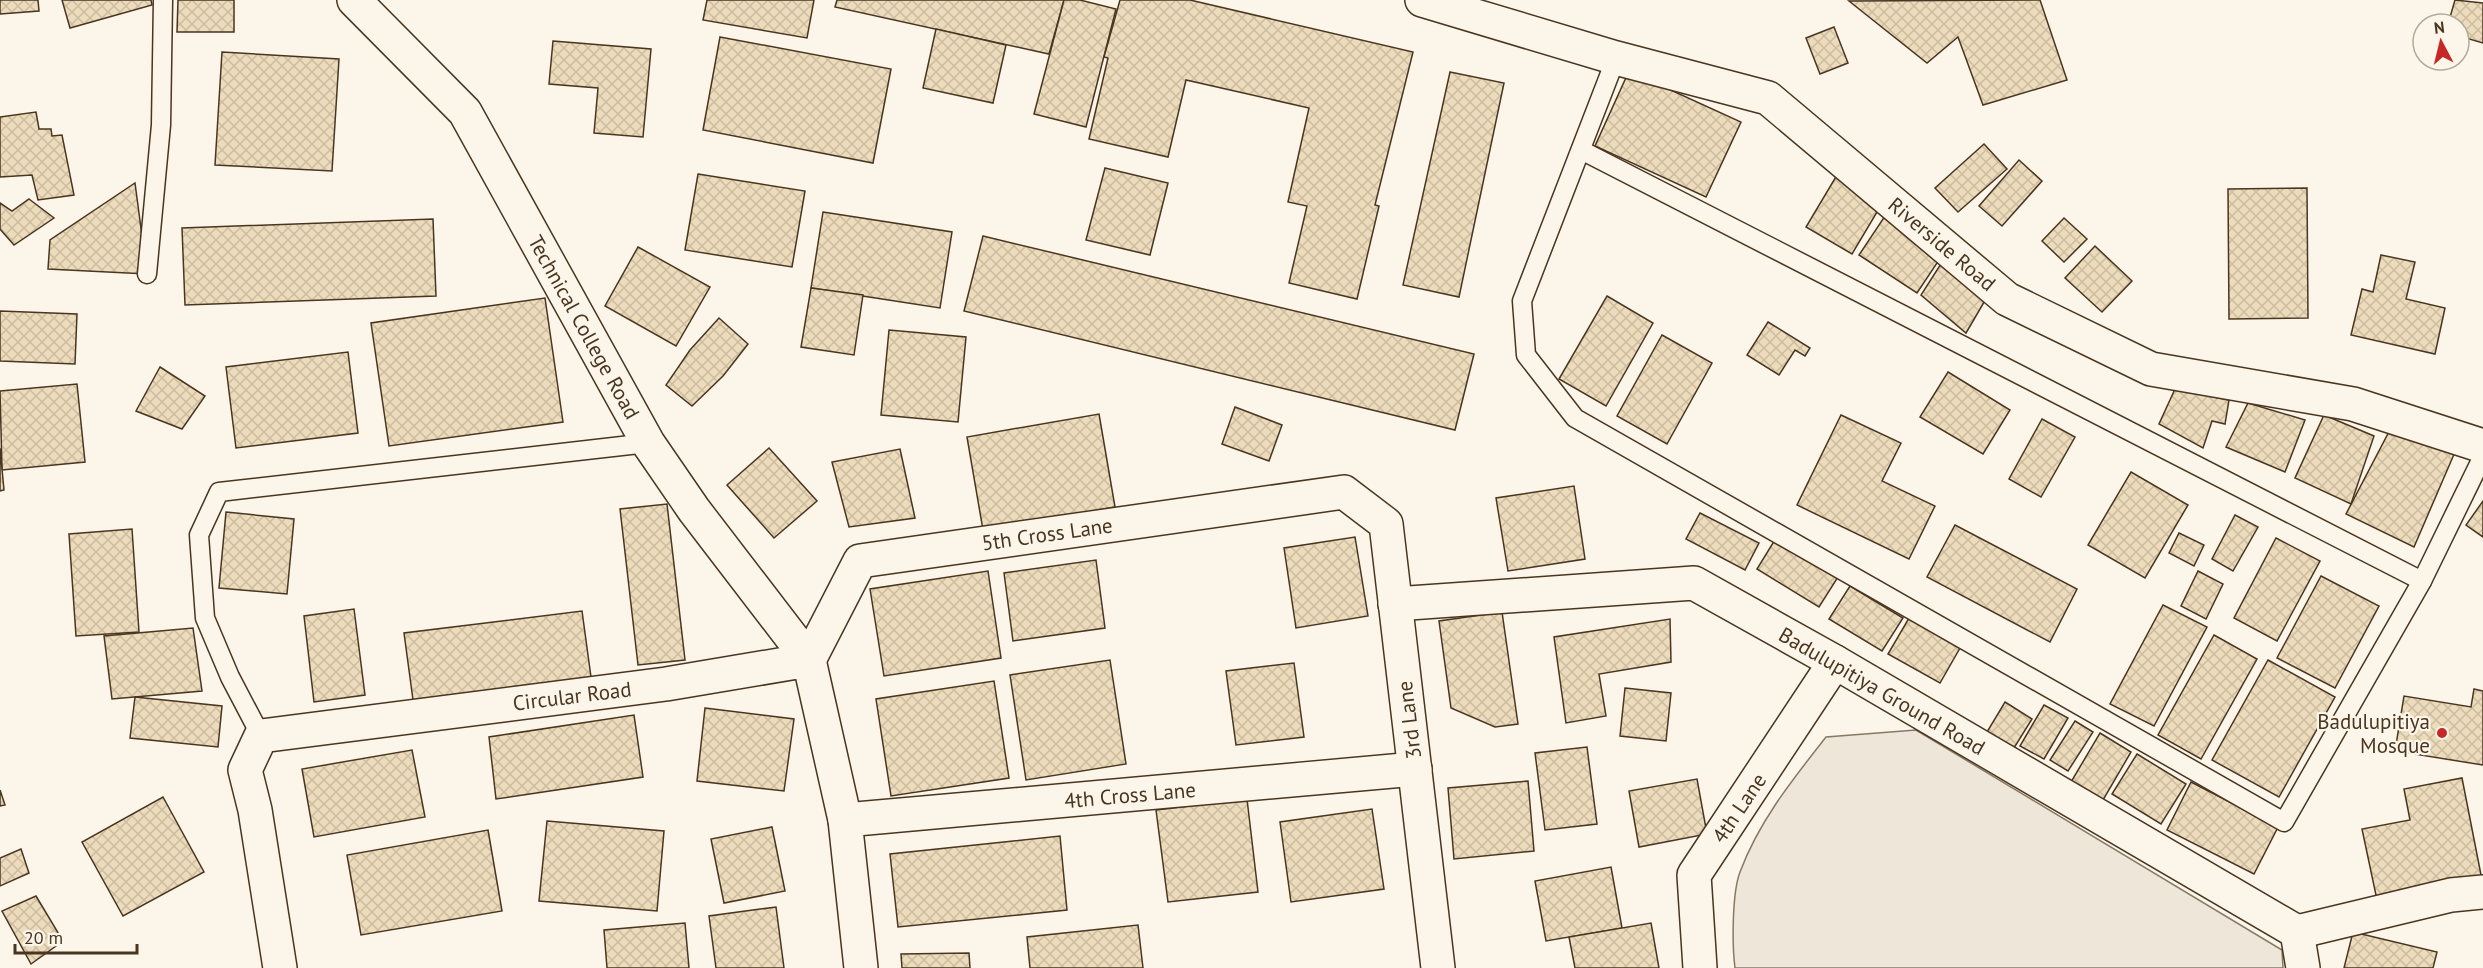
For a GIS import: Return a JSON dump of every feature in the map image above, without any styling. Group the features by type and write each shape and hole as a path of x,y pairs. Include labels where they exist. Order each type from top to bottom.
{"street":[{"name":"Technical College Road","path":"354,0 465,112 648,443 694,510 810,660"},
{"name":"Riverside Road","path":"1422,0 1616,58 1768,98 2007,299 2151,369 2353,404 2483,446"},
{"name":"5th Cross Lane","path":"810,660 860,561 1344,492"},
{"name":"3rd Lane","path":"1344,492 1386,524 1438,968"},
{"name":"Badulupitiya Ground Road","path":"1395,604 1694,583 1835,662 2297,933"},
{"name":"Circular Road","path":"261,736 654,685 810,660"},
{"path":"810,660 845,820 861,968"},
{"name":"4th Lane","path":"1700,968 1694,875 1835,662"},
{"path":"261,736 244,771 255,810 280,968"},
{"name":"4th Cross Lane","path":"845,820 1415,770"},
{"path":"2303,968 2297,933 2451,895 2483,892"}],"lane":[{"path":"147,274 160,125 163,0"},
{"path":"1616,58 1522,301 1526,356 1575,418 2284,822 2422,581 2483,456"},
{"path":"1581,150 2422,581"},
{"path":"261,736 230,677 205,618 199,535 219,492 648,443"}],"shaded area":[{"path":"1916,730 2282,950 2283,968 1735,968 1733,919 1737,881 1757,835 1801,769 1826,737"}],"building":[{"path":"0,0 38,0 39,11 0,14"},
{"path":"62,0 151,0 152,5 70,28"},
{"path":"178,0 234,0 234,32 177,32"},
{"path":"707,0 814,0 807,38 703,20"},
{"path":"837,0 1064,0 1049,54 835,7"},
{"path":"1064,0 1080,0 1116,9 1086,127 1034,114"},
{"path":"1120,0 1190,0 1413,52 1375,205 1379,206 1357,299 1289,283 1307,206 1288,202 1309,108 1186,80 1168,157 1089,139 1108,58 1104,57"},
{"path":"2040,0 2067,80 1983,105 1958,37 1927,63 1849,1"},
{"path":"2455,0 2483,3 2483,43 2471,40 2471,12 2452,12"},
{"path":"1834,27 1848,63 1820,74 1806,38"},
{"path":"936,29 1006,45 993,103 923,88"},
{"path":"720,37 891,69 873,163 703,130"},
{"path":"553,41 651,49 643,137 594,133 598,88 549,84"},
{"path":"222,52 339,59 332,171 215,165"},
{"path":"1629,71 1741,122 1706,197 1595,146"},
{"path":"1450,72 1504,83 1459,297 1403,285"},
{"path":"36,112 39,129 51,129 52,136 62,135 74,195 38,200 32,175 0,177 0,117"},
{"path":"1984,144 2007,169 1958,212 1935,188"},
{"path":"2019,160 2042,181 2002,226 1979,206"},
{"path":"1105,168 1168,183 1150,255 1086,240"},
{"path":"698,174 805,191 792,267 685,250"},
{"path":"1837,175 1883,202 1852,254 1806,227"},
{"path":"135,183 147,274 48,269 50,240"},
{"path":"2307,188 2308,318 2229,319 2228,189"},
{"path":"29,199 54,218 14,245 0,229 0,203 12,211"},
{"path":"823,212 952,232 940,308 811,288"},
{"path":"1885,216 1943,254 1917,293 1859,255"},
{"path":"2064,218 2087,239 2064,262 2042,241"},
{"path":"433,219 436,296 185,305 182,228"},
{"path":"983,236 1474,354 1455,430 964,311"},
{"path":"2095,246 2132,281 2102,312 2065,278"},
{"path":"638,247 710,287 676,346 605,306"},
{"path":"2381,255 2415,262 2406,299 2445,308 2435,354 2351,335 2362,289 2373,292"},
{"path":"1944,259 1990,292 1966,333 1921,295"},
{"path":"811,288 863,295 854,355 801,347"},
{"path":"1607,296 1653,323 1606,406 1559,379"},
{"path":"545,298 563,422 389,446 371,323"},
{"path":"0,311 77,314 75,364 0,361"},
{"path":"719,318 748,344 723,376 692,406 666,385 690,350"},
{"path":"1768,322 1810,348 1805,356 1795,350 1779,375 1747,355"},
{"path":"889,330 966,337 958,422 881,415"},
{"path":"1662,335 1712,363 1667,444 1617,416"},
{"path":"348,352 358,433 236,448 226,367"},
{"path":"160,367 205,396 182,429 136,411"},
{"path":"1948,372 2010,410 1983,454 1920,417"},
{"path":"77,384 85,462 2,470 0,391"},
{"path":"2175,389 2229,400 2225,424 2212,421 2203,448 2159,424"},
{"path":"2248,403 2305,420 2285,472 2226,447"},
{"path":"1235,407 1282,425 1269,461 1222,444"},
{"path":"1099,414 1115,507 983,530 967,437"},
{"path":"1841,415 1901,443 1882,481 1935,506 1909,559 1797,505"},
{"path":"2324,415 2374,436 2351,504 2295,478"},
{"path":"2042,419 2075,437 2041,497 2009,479"},
{"path":"2392,426 2455,452 2414,547 2346,514"},
{"path":"0,448 4,490 0,491"},
{"path":"769,448 817,501 774,538 727,485"},
{"path":"900,449 915,518 849,527 832,462"},
{"path":"2131,472 2188,505 2145,578 2088,545"},
{"path":"1574,486 1585,559 1508,571 1496,498"},
{"path":"2483,501 2483,537 2466,525"},
{"path":"667,504 685,660 638,665 620,509"},
{"path":"226,512 294,519 287,594 219,588"},
{"path":"1700,513 1759,543 1745,570 1686,539"},
{"path":"2235,515 2258,527 2233,571 2212,559"},
{"path":"1955,525 2077,589 2050,642 1927,577"},
{"path":"132,529 139,632 76,636 69,534"},
{"path":"2179,533 2204,545 2194,566 2169,553"},
{"path":"1355,537 1368,616 1296,628 1284,548"},
{"path":"1776,538 1838,577 1819,607 1757,569"},
{"path":"2276,538 2320,561 2277,641 2234,618"},
{"path":"1096,560 1105,628 1013,641 1004,573"},
{"path":"988,571 1001,658 884,676 870,589"},
{"path":"2198,571 2223,584 2206,619 2181,606"},
{"path":"2321,576 2379,606 2335,688 2277,658"},
{"path":"1850,586 1903,618 1882,651 1829,619"},
{"path":"2163,605 2207,627 2154,726 2110,704"},
{"path":"354,609 365,695 314,702 304,616"},
{"path":"582,611 591,677 413,700 404,633"},
{"path":"1502,612 1518,724 1495,727 1451,708 1439,621"},
{"path":"1909,618 1960,648 1940,683 1888,654"},
{"path":"1670,619 1671,662 1599,674 1606,716 1566,723 1554,637"},
{"path":"193,628 202,691 112,699 104,636"},
{"path":"2214,635 2257,659 2201,759 2158,735"},
{"path":"1110,660 1126,764 1026,780 1010,675"},
{"path":"2268,660 2335,697 2279,797 2212,760"},
{"path":"1294,663 1304,737 1236,745 1226,671"},
{"path":"994,681 1009,778 891,796 876,699"},
{"path":"1625,688 1671,693 1666,741 1620,736"},
{"path":"2474,689 2483,691 2483,765 2395,751 2404,696 2471,707"},
{"path":"135,697 222,706 218,747 130,738"},
{"path":"2005,702 2032,719 2014,748 1987,732"},
{"path":"2044,705 2068,718 2044,759 2020,746"},
{"path":"705,708 794,719 784,791 697,781"},
{"path":"634,715 643,777 496,799 489,737"},
{"path":"2075,721 2093,732 2068,771 2050,760"},
{"path":"2100,733 2131,752 2103,800 2071,782"},
{"path":"1587,747 1597,824 1545,830 1535,753"},
{"path":"412,750 425,817 314,837 302,769"},
{"path":"2137,754 2186,784 2161,824 2112,794"},
{"path":"2462,778 2482,880 2377,900 2362,829 2410,820 2404,789"},
{"path":"1697,779 1707,834 1639,847 1629,791"},
{"path":"1528,781 1534,851 1454,859 1448,788"},
{"path":"2191,782 2278,827 2254,874 2167,830"},
{"path":"0,790 5,805 0,806"},
{"path":"163,797 204,872 123,916 82,842"},
{"path":"1247,799 1258,892 1168,902 1156,810"},
{"path":"1372,809 1384,889 1291,902 1280,822"},
{"path":"547,821 664,831 657,911 539,901"},
{"path":"772,827 785,891 724,903 711,839"},
{"path":"488,830 502,911 361,935 347,855"},
{"path":"1060,836 1067,910 898,927 890,854"},
{"path":"21,849 29,873 0,886 0,858"},
{"path":"1611,867 1622,928 1546,941 1535,881"},
{"path":"36,896 63,941 31,964 2,911"},
{"path":"776,907 784,968 716,968 709,916"},
{"path":"685,923 689,968 607,968 604,930"},
{"path":"1651,923 1659,968 1575,968 1569,937"},
{"path":"1138,925 1143,968 1030,968 1027,937"},
{"path":"2353,932 2437,952 2433,968 2344,968"},
{"path":"969,953 970,968 902,968 901,954"}],"place":[{"name":"Badulupitiya Mosque","path":"2442,733"}]}
